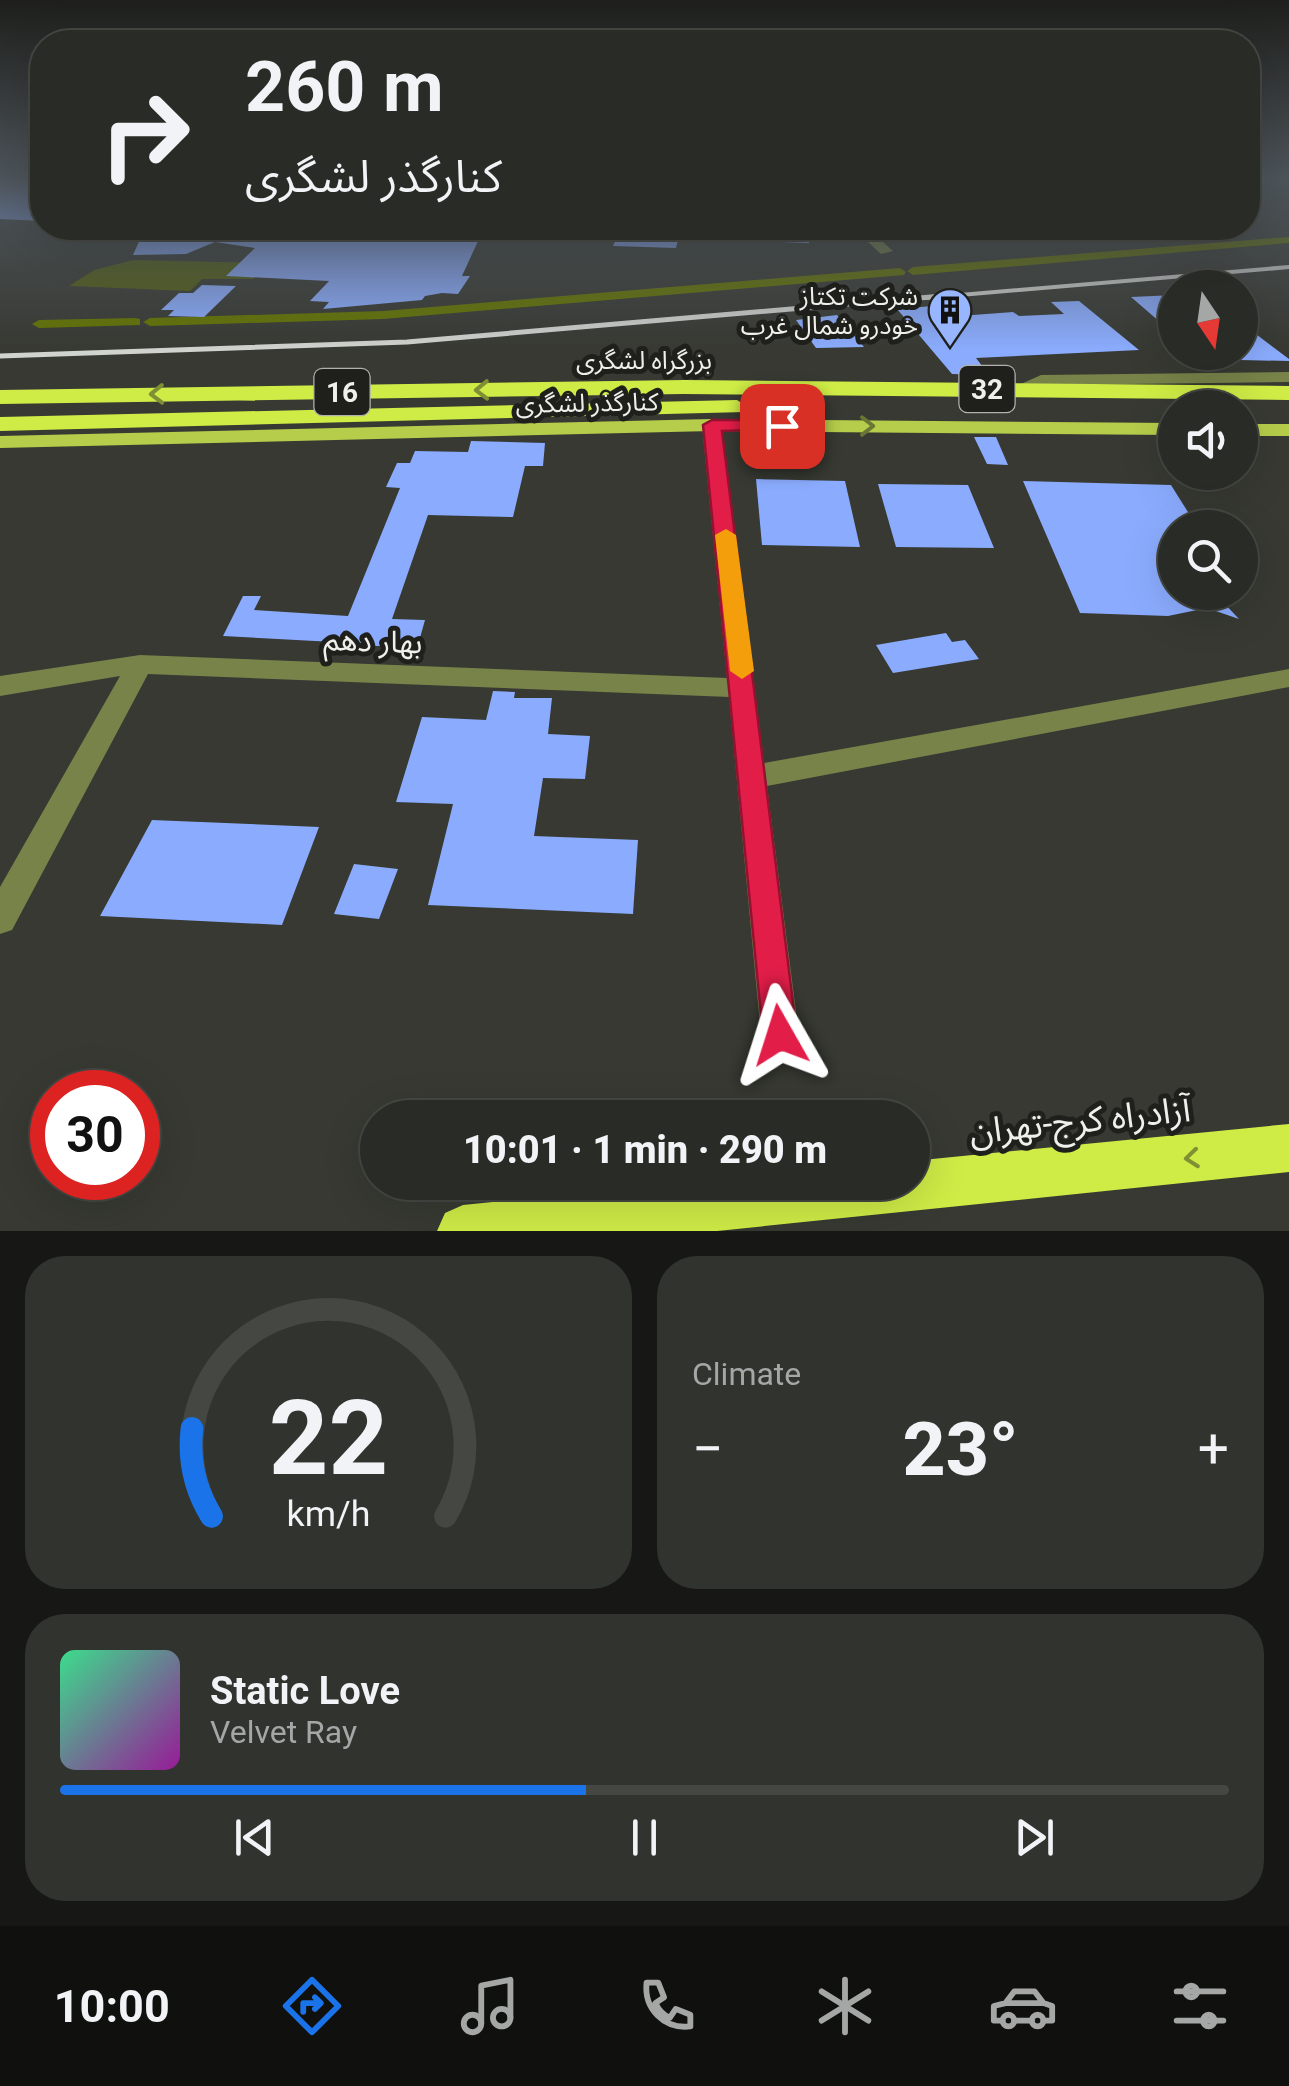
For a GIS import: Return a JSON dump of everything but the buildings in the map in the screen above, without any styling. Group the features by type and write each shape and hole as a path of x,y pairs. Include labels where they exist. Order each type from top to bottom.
{"highway":[{"name":"بزرگراه لشگری","path":"0,396 684,386 1289,392"},
{"name":"بزرگراه لشگری","path":"0,424 828,406 1158,409"},
{"path":"1258,410 1289,411"},
{"path":"56,441 452,414"},
{"name":"آزادراه کرج-تهران","path":"464,1231 1289,1148"}],"main road":[{"name":"کنارگذر لشگری","path":"0,442 712,425 1158,429"},
{"path":"1258,430 1289,430"}],"street":[{"path":"873,240 886,251"},
{"path":"1018,389 1041,380 1289,377"},
{"path":"712,425 780,1035"},
{"path":"0,919 140,664"},
{"name":"بهار دهم","path":"0,686 140,664 744,688"},
{"path":"752,777 1289,678"}],"green space":[{"path":"133,260 268,263 253,279 202,279 190,291 69,286 94,270"}],"waterway":[{"path":"1069,258 1289,240"},
{"path":"913,271 1064,258"},
{"path":"150,322 383,315 900,272"},
{"path":"39,324 135,322"}],"railway":[{"path":"925,298 1289,267"},
{"path":"0,356 407,342 954,295"}],"slow traffic":[{"path":"726,535 742,671"}],"place":[{"name":"شرکت تکتاز خودرو شمال غرب","path":"950,348"}],"route":[{"path":"780,1035 712,425 782,426"}]}
